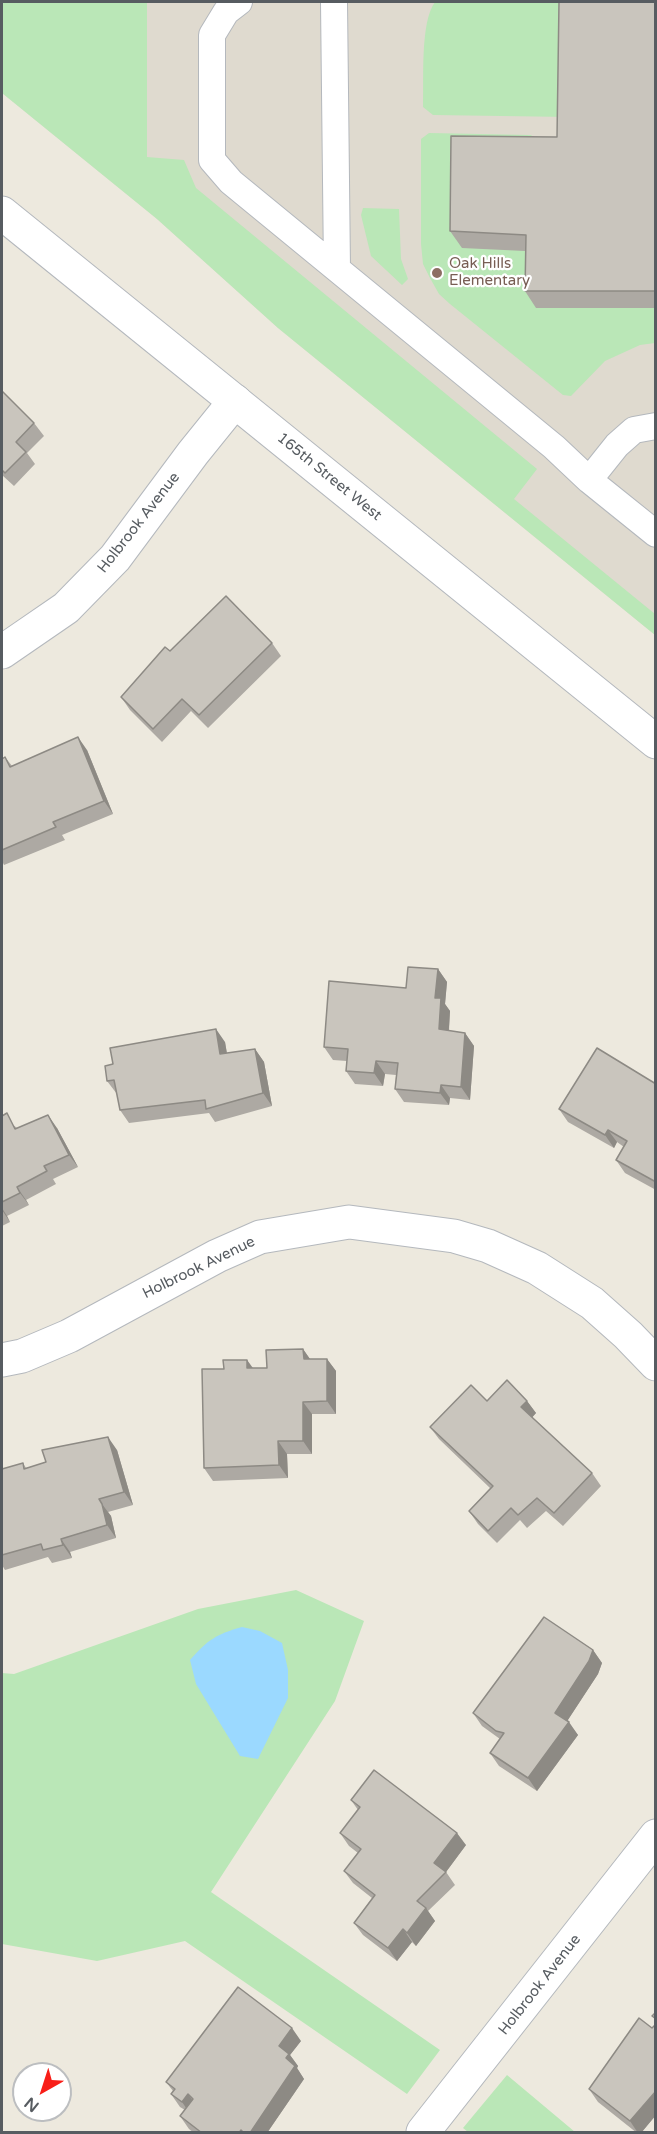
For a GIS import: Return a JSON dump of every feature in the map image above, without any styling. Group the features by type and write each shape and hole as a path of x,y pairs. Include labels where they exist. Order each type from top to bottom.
{"street":[{"name":"165th Street West","path":"2,213 656,742"},
{"name":"Holbrook Avenue","path":"2,652 66,608 115,558 235,401"},
{"name":"Holbrook Avenue","path":"2,1360 21,1356 69,1336 217,1256 260,1237 349,1222 454,1236 488,1246 537,1268 592,1303 656,1364"},
{"name":"Holbrook Avenue","path":"423,2133 656,1836"}],"lane":[{"path":"239,2 226,12 212,35 212,160 231,182 554,447 589,480 656,534"},
{"path":"334,2 338,269"},
{"path":"589,480 617,446 634,430 656,426"}],"shaded area":[{"name":"Oak Hills Elementary","path":"2,2 655,2 655,635 278,328 157,219 2,93"}],"green space":[{"path":"2,2 147,2 147,157 184,160 196,188 537,469 514,499 655,614 655,635 278,328 157,219 2,93"},
{"path":"435,2 632,2 570,117 433,115 423,107 425,37 430,11"},
{"path":"429,133 531,135 539,142 536,307 655,308 655,343 640,345 605,361 571,396 563,395 439,294 423,264 421,244 421,139"},
{"path":"363,208 399,209 401,259 408,279 402,285 371,256 361,215"},
{"path":"296,1590 364,1621 335,1701 211,1892 440,2050 407,2094 185,1941 97,1961 2,1944 2,1673 14,1674 198,1609"},
{"path":"507,2075 575,2132 468,2132 463,2128"}],"water":[{"path":"242,1627 260,1631 282,1643 288,1670 288,1698 258,1759 240,1756 196,1684 190,1660 213,1639"}],"building":[{"path":"559,2 656,2 656,291 525,291 526,235 450,231 451,136 557,137"},
{"path":"2,391 34,423 16,442 26,452 5,473 2,470"},
{"path":"226,596 272,643 199,715 182,699 153,729 121,697 165,647 170,651"},
{"path":"78,737 104,801 53,822 56,827 2,850 2,759 5,757 10,767"},
{"path":"408,967 438,969 435,998 441,998 439,1029 465,1033 461,1087 441,1085 440,1093 395,1089 398,1063 376,1061 374,1073 346,1071 348,1049 324,1047 329,981 406,988"},
{"path":"216,1029 220,1054 255,1049 263,1093 206,1109 205,1100 120,1110 114,1080 107,1081 105,1066 113,1064 110,1048"},
{"path":"597,1048 656,1084 656,1182 616,1160 627,1141 608,1130 605,1135 559,1109"},
{"path":"7,1113 15,1129 48,1115 69,1155 44,1166 47,1171 17,1187 20,1193 2,1202 2,1116"},
{"path":"303,1349 304,1359 327,1359 327,1401 303,1402 303,1441 278,1441 279,1465 204,1468 202,1369 224,1369 223,1360 247,1360 247,1368 267,1368 266,1350"},
{"path":"507,1380 527,1401 521,1407 592,1473 554,1513 537,1498 518,1515 511,1508 488,1531 469,1511 493,1486 430,1427 471,1385 487,1401"},
{"path":"108,1437 124,1492 99,1499 107,1525 61,1539 63,1545 43,1550 41,1544 2,1555 2,1469 23,1463 24,1469 46,1462 42,1450"},
{"path":"544,1617 593,1650 589,1661 555,1713 569,1722 528,1778 490,1753 504,1733 496,1731 473,1713"},
{"path":"374,1770 457,1833 434,1863 446,1872 417,1901 426,1908 407,1933 403,1929 388,1948 354,1923 375,1895 344,1871 361,1849 340,1833 360,1807 351,1800"},
{"path":"238,1987 292,2028 279,2046 289,2054 286,2058 295,2066 250,2133 244,2133 241,2130 239,2133 202,2133 180,2116 193,2099 188,2094 182,2102 171,2094 175,2089 166,2082"},
{"path":"639,2018 652,2028 656,2024 656,2091 630,2121 589,2089"}],"place":[{"name":"Oak Hills Elementary","path":"437,273"}]}
